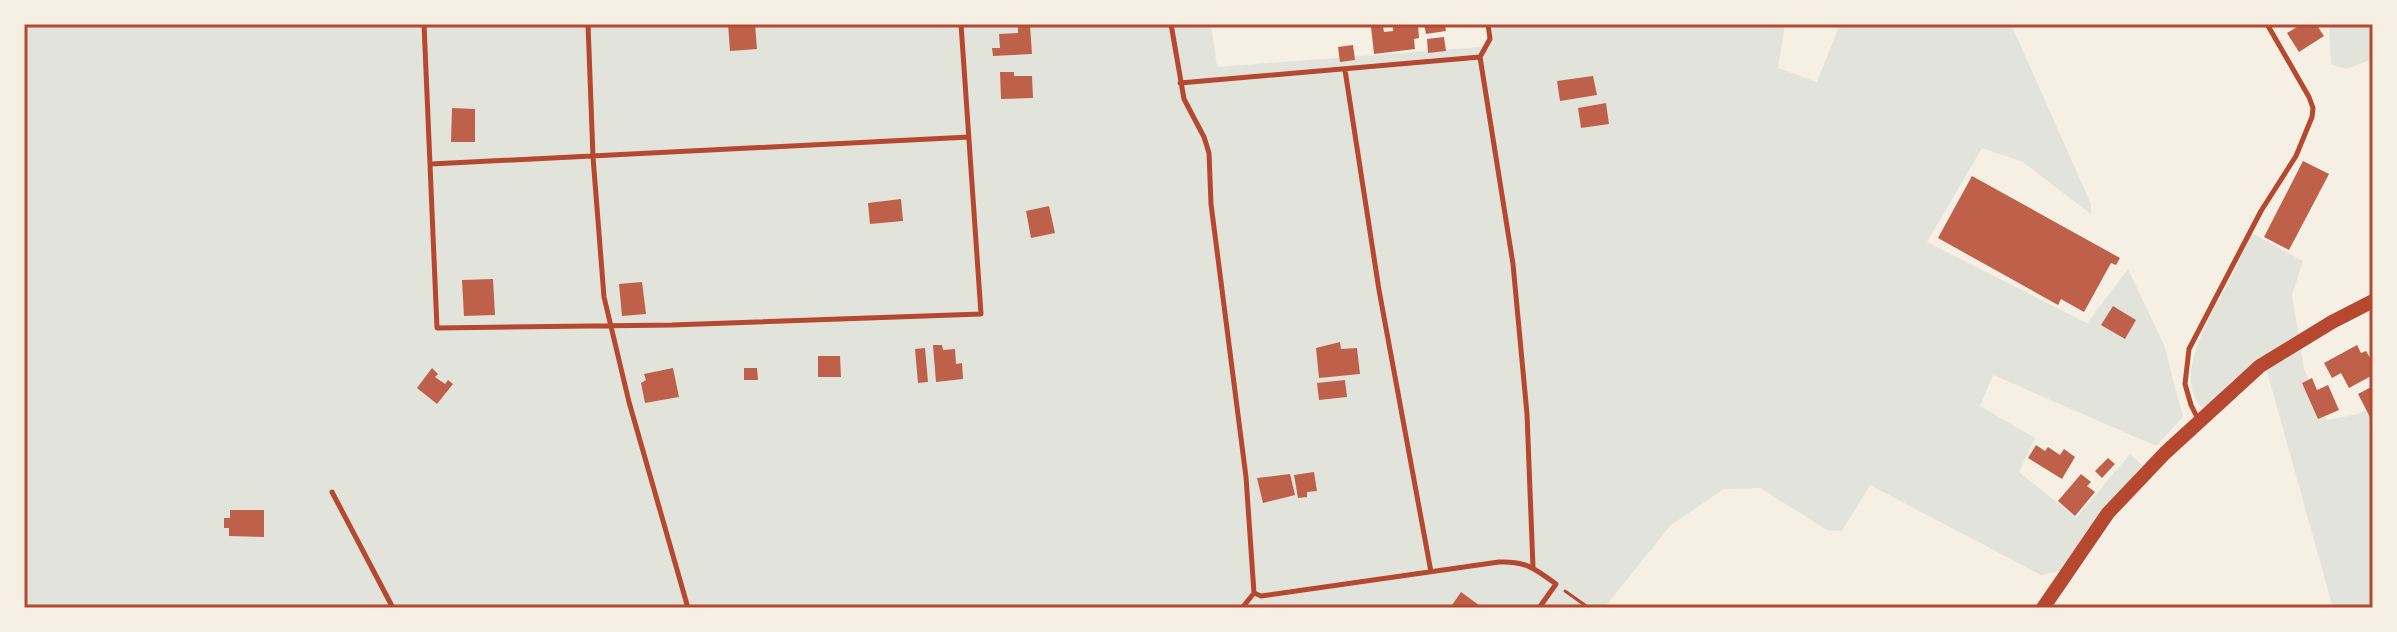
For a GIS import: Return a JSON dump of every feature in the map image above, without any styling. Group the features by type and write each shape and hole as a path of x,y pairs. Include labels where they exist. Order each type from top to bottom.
{"street":[{"path":"2043,608 2108,513 2165,453 2260,366 2373,301"}],"lane":[{"path":"424,24 437,328 610,327 981,314 961,24"},
{"path":"588,24 593,157 604,297 633,417 688,608"},
{"path":"1171,24 1184,99 1209,153 1211,204 1246,477 1254,593 1242,608"},
{"path":"1488,24 1490,39 1480,57 1513,264 1527,414 1533,567"},
{"path":"2199,422 2185,384 2189,349 2261,211 2296,156 2312,117 2309,97 2267,24"},
{"path":"1180,83 1480,57"},
{"path":"1345,70 1379,290 1431,572"},
{"path":"431,164 969,137"},
{"path":"332,492 393,608"},
{"path":"1254,593 1261,596 1499,562 1518,562 1533,567 1556,584 1539,608"}],"path":[{"path":"1556,584 1589,608"}],"shaded area":[{"path":"24,24 1211,24 1217,67 1480,47 1494,24 1785,24 1778,68 1817,82 1840,24 2011,24 2091,204 2091,214 2023,162 1982,148 1927,242 2087,323 2128,269 2164,345 2183,417 2156,446 1993,375 1980,406 2035,438 2019,472 2076,518 2130,454 2142,465 2060,571 2041,575 1870,485 1842,531 1827,530 1760,488 1724,489 1671,525 1604,608 24,608"},
{"path":"2329,24 2373,24 2373,59 2346,69 2331,64"},
{"path":"2248,231 2303,261 2292,295 2304,369 2327,420 2358,414 2373,406 2373,608 2333,608 2263,357 2202,408 2193,393 2191,375 2194,355 2239,261"}],"building":[{"path":"728,24 755,24 757,49 730,51"},
{"path":"1424,24 1445,24 1446,31 1426,34"},
{"path":"2302,24 2316,24 2324,36 2299,52 2287,33"},
{"path":"1030,25 1032,54 993,56 992,48 1000,48 999,34 1018,33 1018,26"},
{"path":"1418,25 1419,38 1414,39 1415,49 1374,54 1371,27 1383,26 1384,32 1393,31 1393,27"},
{"path":"1444,37 1446,51 1428,53 1427,39"},
{"path":"1353,45 1355,60 1340,62 1338,47"},
{"path":"1000,72 1032,76 1033,98 1001,99"},
{"path":"1593,76 1597,95 1560,101 1557,81"},
{"path":"1606,103 1609,124 1581,128 1578,108"},
{"path":"452,108 475,109 475,142 451,142"},
{"path":"2303,161 2329,174 2289,250 2264,237"},
{"path":"1972,176 2120,258 2116,265 2111,263 2084,312 2061,299 2058,305 1938,238"},
{"path":"901,199 903,221 870,224 868,203"},
{"path":"1049,206 1055,233 1031,238 1026,211"},
{"path":"493,279 495,315 464,316 462,280"},
{"path":"642,282 646,314 622,316 619,284"},
{"path":"2113,306 2136,320 2125,339 2101,325"},
{"path":"1340,342 1341,349 1357,348 1360,374 1319,378 1316,348"},
{"path":"933,345 942,345 943,350 955,349 956,364 962,363 963,379 936,382"},
{"path":"2357,345 2361,353 2366,351 2373,363 2373,375 2349,388 2341,373 2332,378 2324,363"},
{"path":"925,348 928,382 918,383 915,349"},
{"path":"818,356 840,356 841,377 818,377"},
{"path":"432,368 438,374 435,377 445,384 448,380 453,384 437,404 417,388"},
{"path":"673,368 679,397 645,403 641,383 646,380 644,374"},
{"path":"744,368 757,368 758,380 744,380"},
{"path":"2312,378 2317,390 2328,385 2339,410 2318,419 2302,383"},
{"path":"1345,380 1347,397 1319,400 1317,383"},
{"path":"2373,386 2373,423 2358,394"},
{"path":"2036,445 2045,451 2048,447 2060,455 2064,449 2075,457 2062,479 2028,458"},
{"path":"2108,458 2115,464 2102,478 2095,471"},
{"path":"1314,472 1317,491 1307,492 1307,497 1298,498 1294,475"},
{"path":"1290,474 1295,495 1263,503 1257,478"},
{"path":"2081,474 2091,482 2087,486 2095,492 2075,516 2058,501"},
{"path":"230,510 264,510 264,537 229,536 229,528 224,528 224,518 230,518"},
{"path":"1461,592 1483,608 1450,608"}]}
